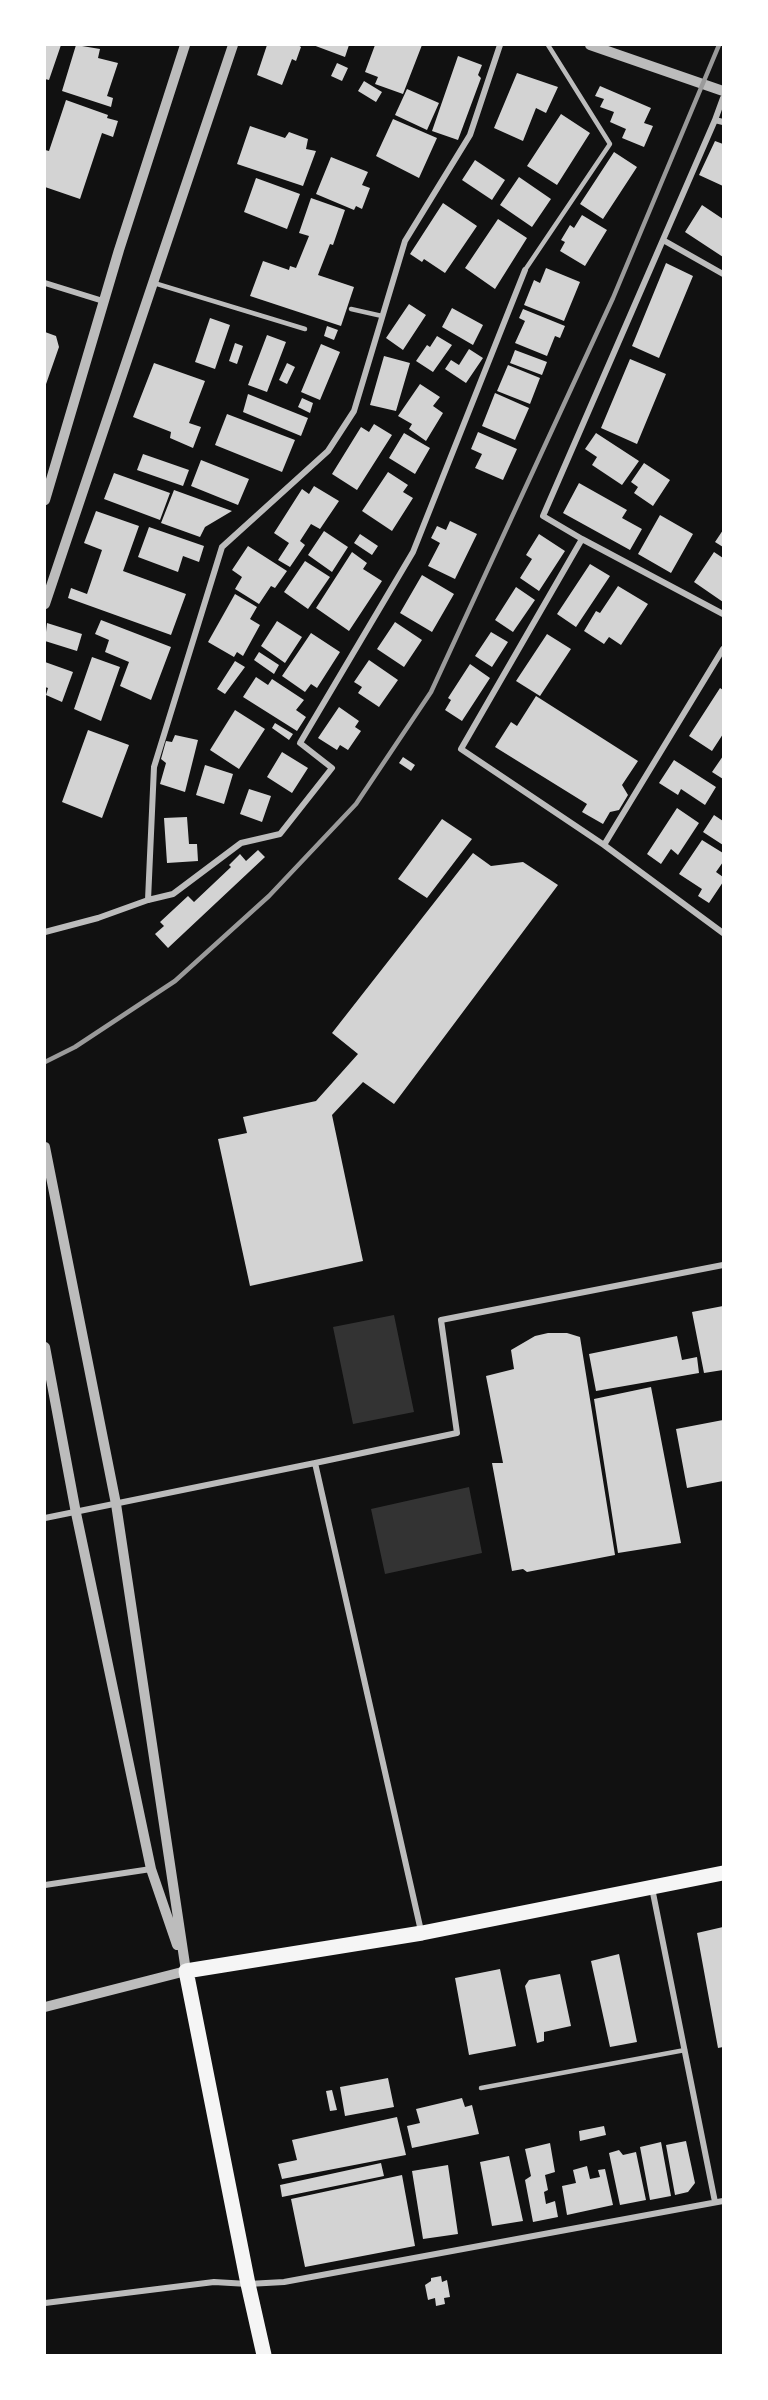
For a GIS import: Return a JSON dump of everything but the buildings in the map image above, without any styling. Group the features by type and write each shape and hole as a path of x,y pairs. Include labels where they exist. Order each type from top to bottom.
{"main road":[{"path":"264,2355 186,1971 422,1933 723,1873"}],"street":[{"path":"45,500 103,301 185,45"},
{"path":"45,604 233,45"},
{"path":"148,900 154,767 222,547 328,451 354,411 405,241 470,135 500,45"},
{"path":"590,45 723,91"},
{"path":"723,99 543,516 723,614"},
{"path":"715,120 723,122"},
{"path":"663,240 723,274"},
{"path":"45,932 173,894 241,843 280,834 332,768 300,743 413,552 525,270"},
{"path":"45,283 103,301"},
{"path":"582,539 461,749 604,845 723,933"},
{"path":"604,845 723,649"},
{"path":"45,1147 116,1504 186,1971"},
{"path":"45,1518 457,1433 441,1320 723,1265"},
{"path":"45,1347 76,1513 151,1869 186,1971"},
{"path":"315,1463 422,1933"},
{"path":"45,1885 151,1869"},
{"path":"651,1886 715,2202"},
{"path":"45,2007 186,1971"},
{"path":"45,2303 214,2282 248,2284 284,2282 723,2201"}],"lane":[{"path":"525,270 610,144 548,45"},
{"path":"152,282 305,329"},
{"path":"351,309 382,316"},
{"path":"481,2088 685,2050"}],"shaded area":[{"path":"394,1315 414,1412 353,1424 333,1327"},
{"path":"469,1487 482,1553 385,1574 371,1509"}],"railway":[{"path":"45,1062 75,1047 175,981 269,896 356,804 431,692 613,298 719,45"}]}
